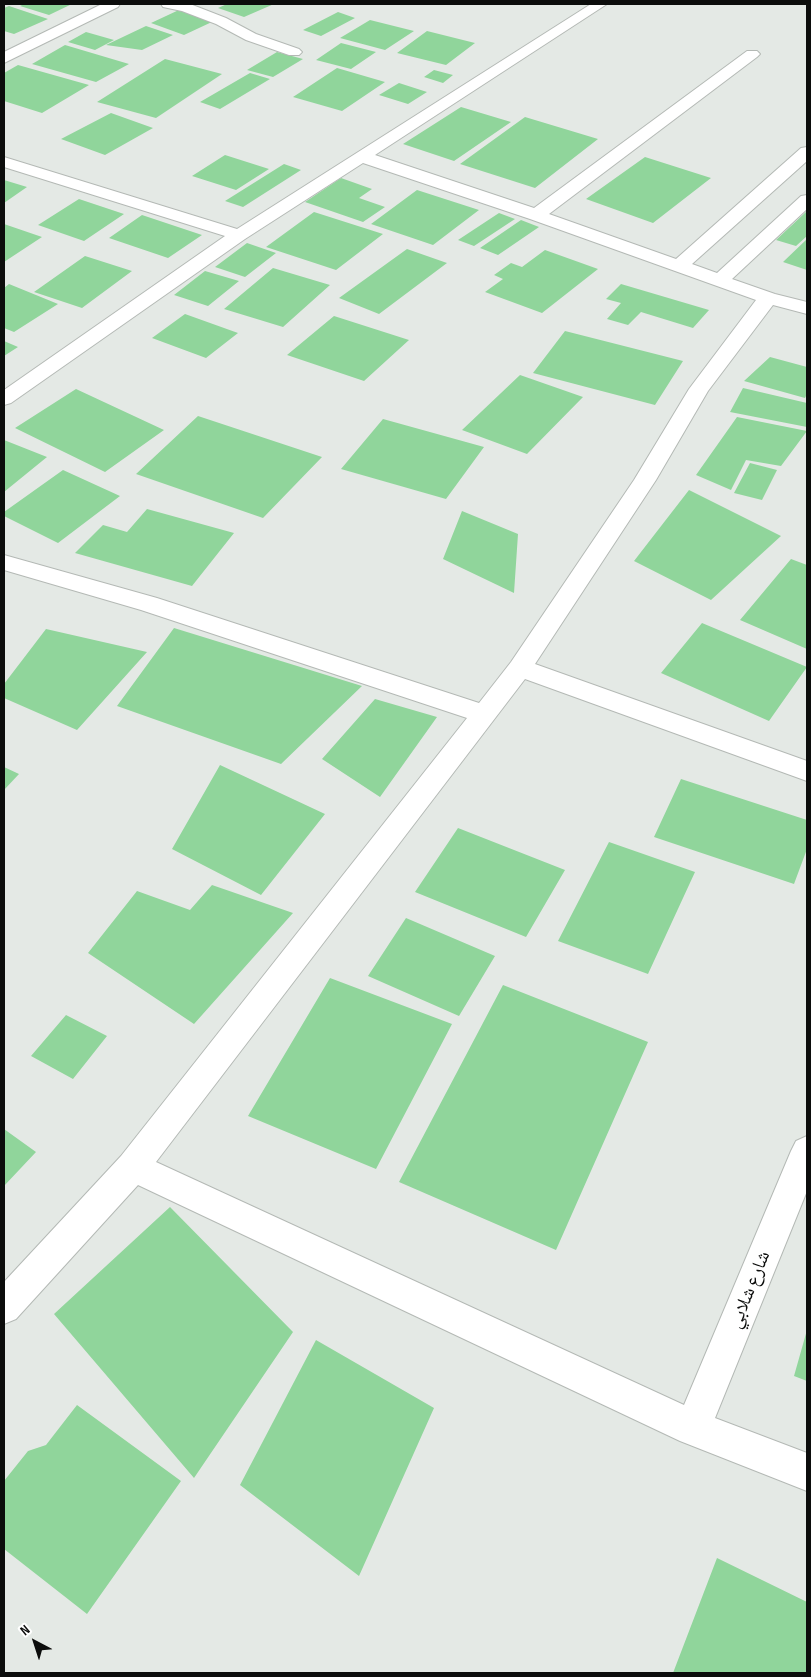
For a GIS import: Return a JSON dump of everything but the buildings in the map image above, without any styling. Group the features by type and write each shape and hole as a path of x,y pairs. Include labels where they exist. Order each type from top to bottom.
{"street":[{"path":"4,58 113,4"},
{"path":"168,4 185,7 221,21 251,38 294,52"},
{"path":"4,399 239,235 363,157 493,70 600,4"},
{"path":"536,215 752,54"},
{"path":"678,267 807,152"},
{"path":"363,157 536,215 768,298 807,308"},
{"path":"4,162 239,235"},
{"path":"719,281 807,200"},
{"path":"4,1307 133,1167 520,668 645,480 698,390 768,298"},
{"path":"4,562 149,604 484,714"},
{"path":"520,668 807,771"},
{"name":"شارع شلابي","path":"693,1428 807,1151"},
{"path":"133,1167 693,1428 807,1472"}]}
